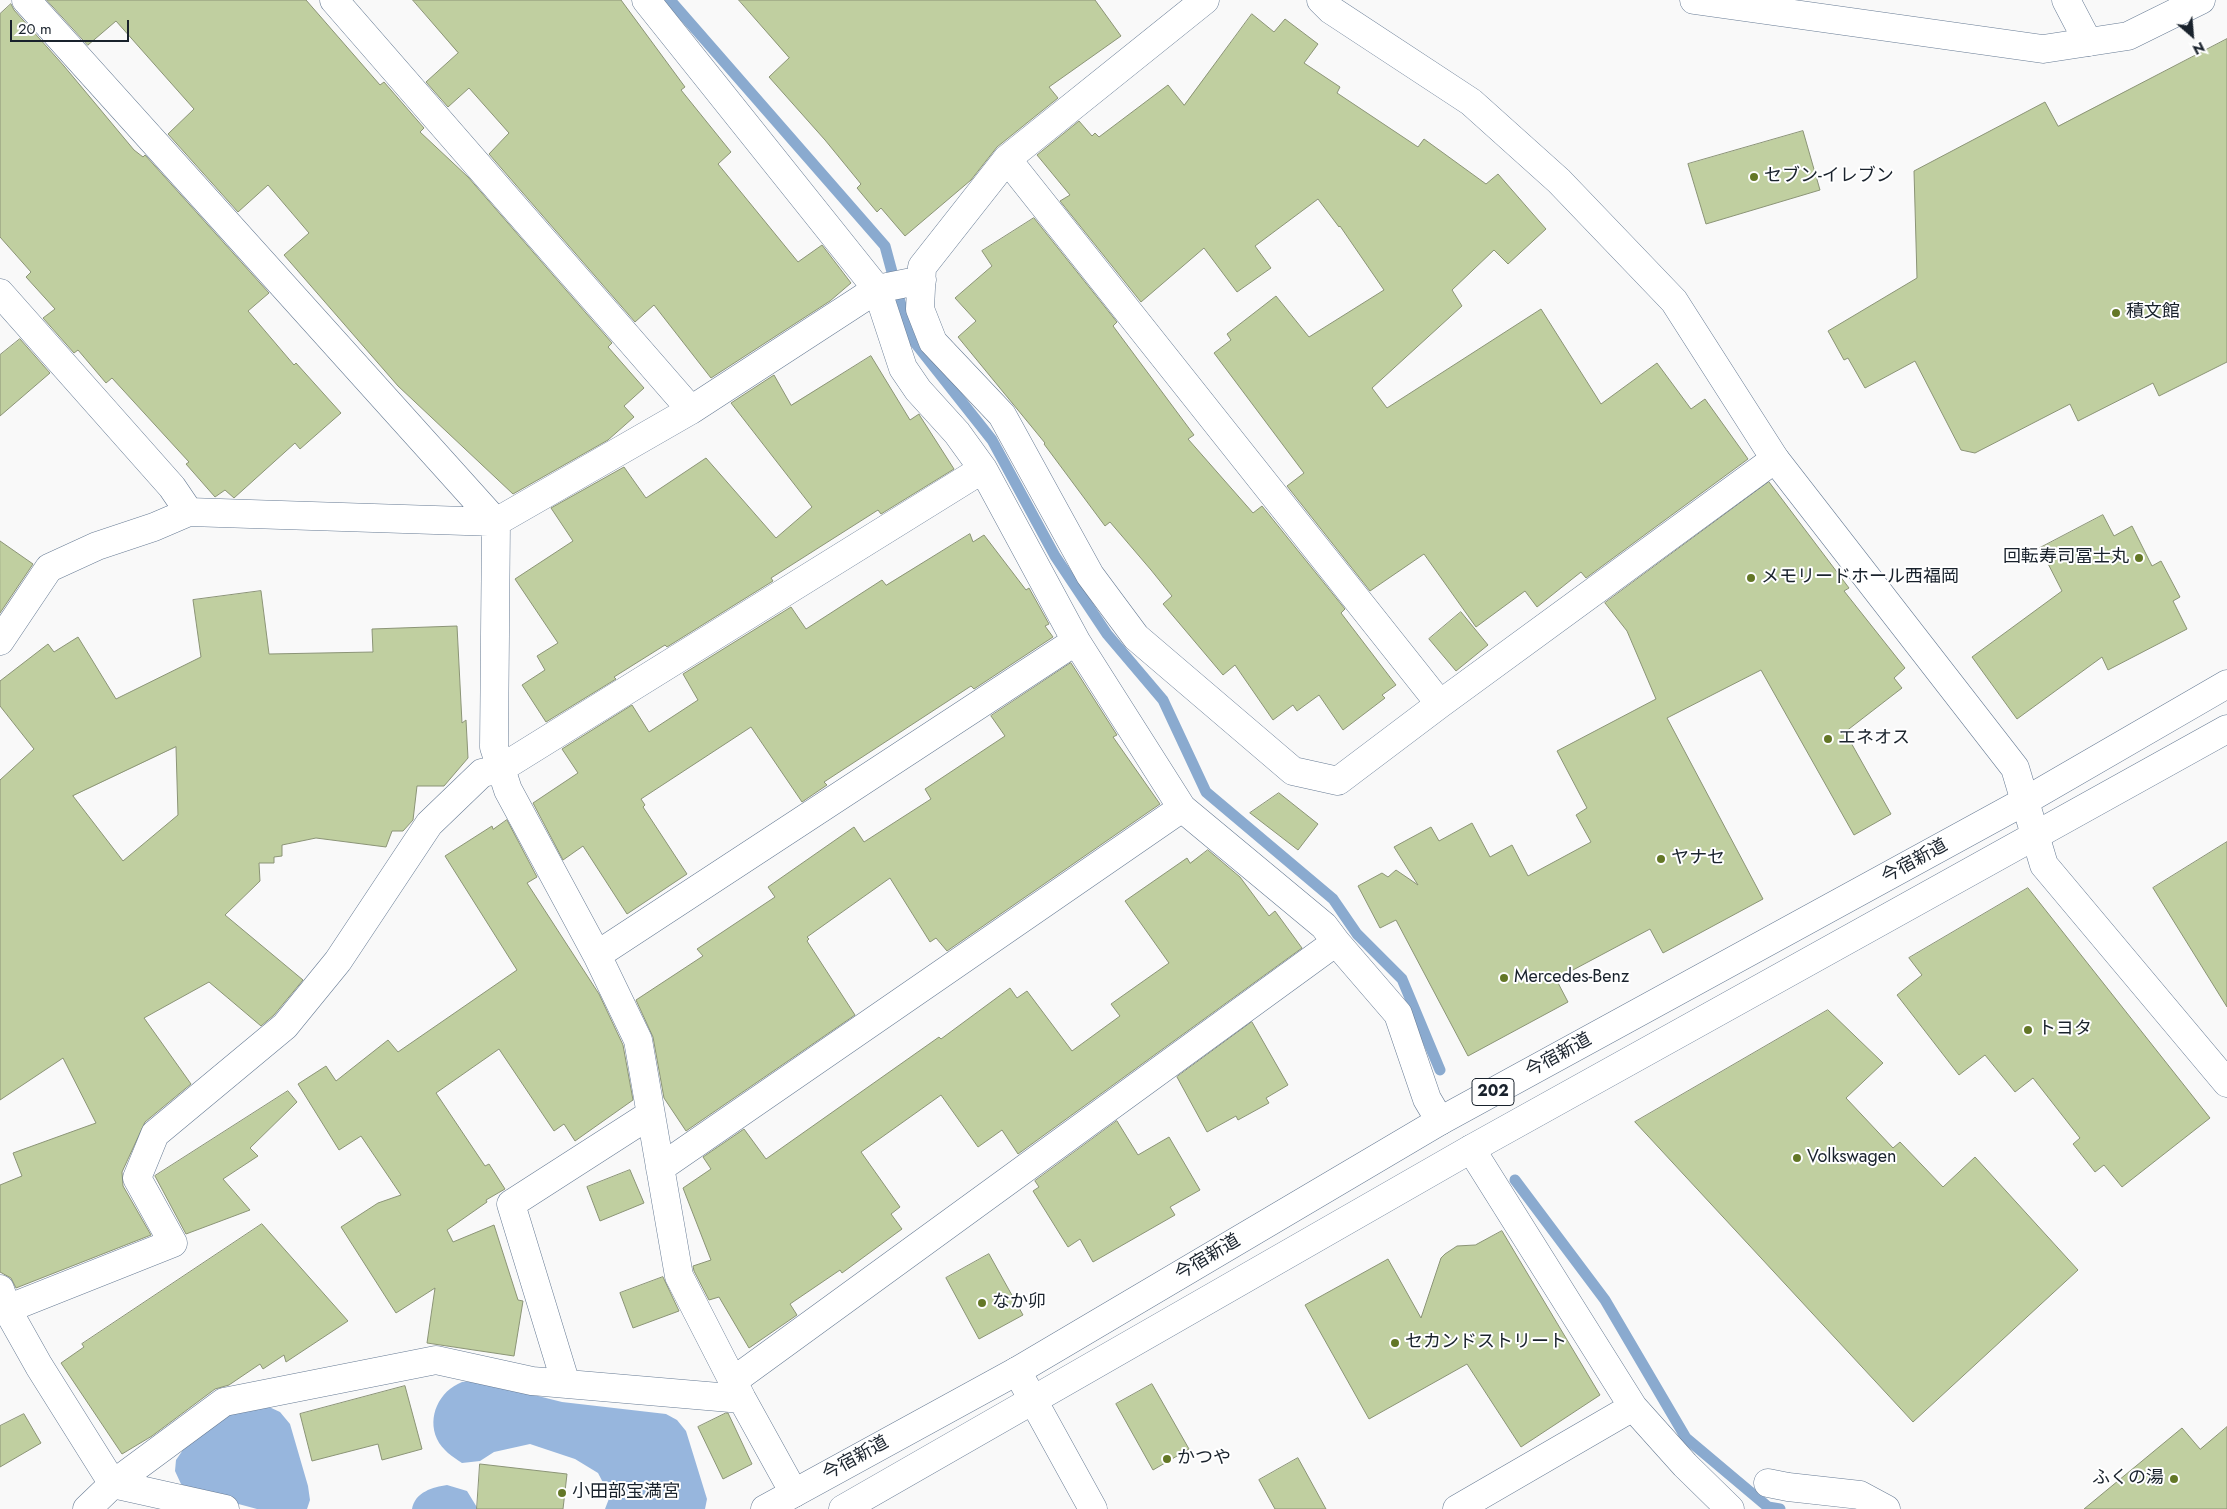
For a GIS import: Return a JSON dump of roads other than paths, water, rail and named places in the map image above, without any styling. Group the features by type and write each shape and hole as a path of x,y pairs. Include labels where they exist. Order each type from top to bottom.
{"main road":[{"path":"26,0 496,522 494,748 500,769 508,790 597,955 638,1040 679,1276 794,1493"},
{"path":"334,0 691,410"},
{"path":"646,0 877,289 903,368 918,390 957,433 983,469 1076,641 1182,808 1324,926 1398,1014 1428,1098 1440,1121"},
{"path":"1206,0 1007,159 922,267 920,309 933,342 1002,415 1090,575 1136,637 1293,771 1338,781 1775,459"},
{"path":"1321,0 1331,10 1471,102 1558,181 1674,301 1775,459 2015,768 2044,865 2227,1083"},
{"path":"1694,0 2043,49 2128,36 2201,0"},
{"path":"2066,0 2088,42"},
{"path":"1007,159 1440,704"},
{"path":"0,641 49,568 97,546 154,527 189,512 496,522 691,410 877,289 922,280"},
{"path":"0,293 172,487 189,512"},
{"path":"903,368 933,342"},
{"path":"225,1509 113,1484 39,1366 4,1299 173,1243 137,1178 155,1134 285,1026 338,961 429,824 482,773 500,769 983,469"},
{"path":"597,955 1076,641"},
{"name":"今宿新道","path":"765,1509 1017,1370 1440,1121 2025,801 2227,684"},
{"name":"今宿新道","path":"843,1509 1471,1149 2227,729"},
{"path":"660,1168 1182,808"},
{"path":"87,1509 113,1484 224,1402 436,1360 532,1382 738,1390 1336,942"},
{"path":"566,1384 511,1204 651,1114"},
{"path":"1471,1149 1633,1407 1685,1465 1730,1509"},
{"path":"1017,1370 1092,1509"},
{"path":"1457,1509 1633,1407"},
{"path":"1768,1483 1788,1488 1860,1495 1886,1509"}],"waterway":[{"path":"670,0 885,246 909,335 992,440 1055,556 1107,634 1163,700 1206,792 1333,899 1357,934 1402,979 1440,1070"},
{"path":"1515,1180 1605,1300 1686,1438 1768,1507 1780,1509"}],"place":[{"name":"セブン-イレブン","path":"1754,177"},
{"name":"積文館","path":"2116,313"},
{"name":"回転寿司冨士丸","path":"2139,558"},
{"name":"メモリードホール西福岡","path":"1751,578"},
{"name":"エネオス","path":"1828,739"},
{"name":"ヤナセ","path":"1661,859"},
{"name":"Mercedes-Benz","path":"1504,978"},
{"name":"トヨタ","path":"2028,1030"},
{"name":"Volkswagen","path":"1797,1158"},
{"name":"なか卯","path":"982,1303"},
{"name":"セカンドストリート","path":"1395,1343"},
{"name":"かつや","path":"1167,1459"},
{"name":"ふくの湯","path":"2174,1479"},
{"name":"小田部宝満宮","path":"562,1493"}]}
